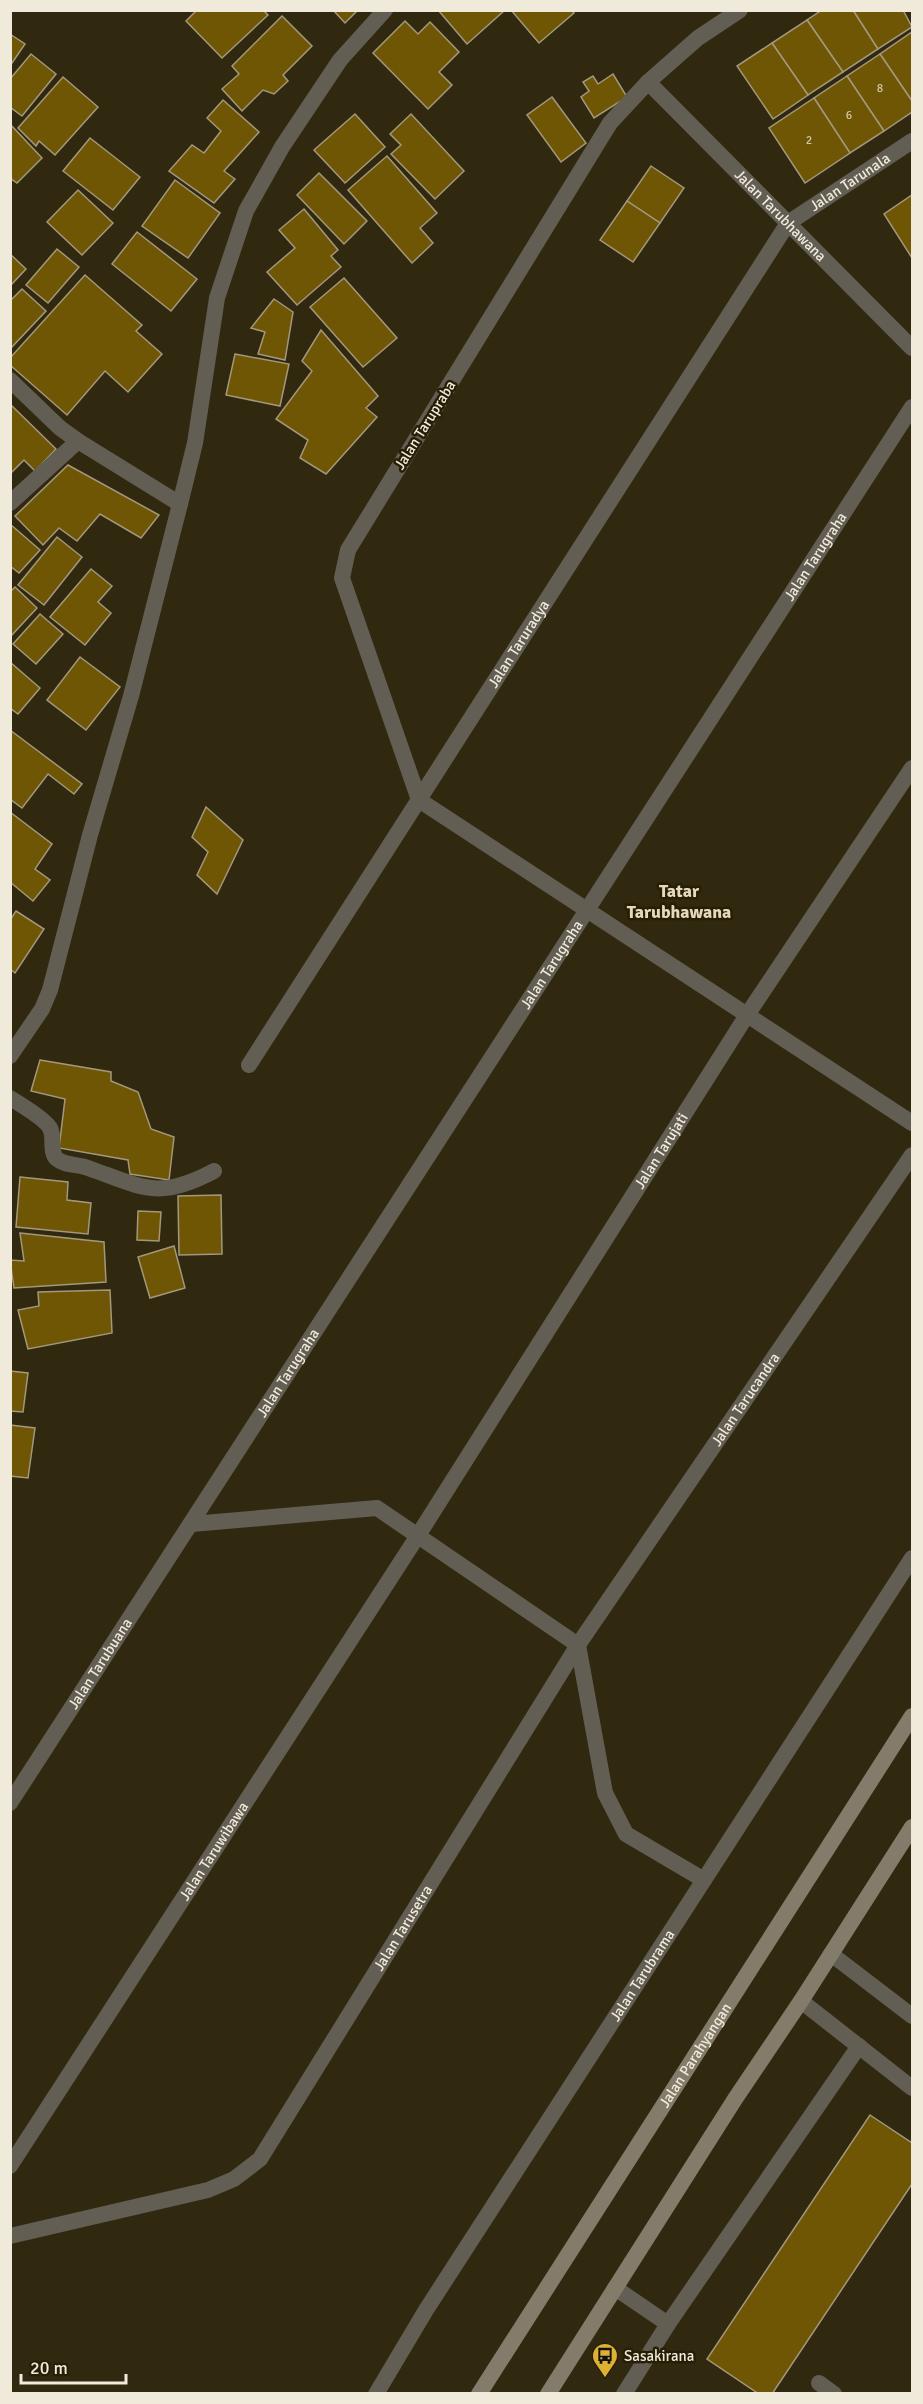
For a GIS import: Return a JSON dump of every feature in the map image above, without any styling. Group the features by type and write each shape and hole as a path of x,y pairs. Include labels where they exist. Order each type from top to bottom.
{"main road":[{"name":"Jalan Parahyangan","path":"478,2394 912,1716"},
{"path":"548,2394 735,2099 801,2001 912,1827"}],"street":[{"path":"10,1056 42,1009 50,990 90,835 131,696 180,504 195,442 217,298 246,211 282,147 340,60 385,10"},
{"name":"Jalan Tarupraba","path":"419,800 342,578 348,550 610,123 648,82 698,38 740,10"},
{"name":"Jalan Tarubhawana","path":"648,82 912,348"},
{"name":"Jalan Tarunala","path":"788,223 912,141"},
{"name":"Jalan Taruradya","path":"249,1065 788,223"},
{"path":"10,380 60,428 180,504"},
{"name":"Jalan Tarugraha","path":"192,1524 912,407"},
{"path":"10,503 78,441"},
{"name":"Jalan Tarujati","path":"417,1537 747,1015 912,768"},
{"path":"419,800 912,1123"},
{"path":"10,1098 48,1125 52,1131 54,1154 56,1158 67,1164 86,1167 137,1187 152,1189 196,1180 214,1171"},
{"name":"Jalan Tarucandra","path":"578,1645 912,1155"},
{"path":"192,1524 377,1508 578,1645 605,1792 626,1834 704,1880"},
{"name":"Jalan Tarubuana","path":"10,1803 192,1524"},
{"name":"Jalan Taruwibawa","path":"10,2166 417,1537"},
{"name":"Jalan Tarubrama","path":"376,2394 426,2310 912,1558"},
{"name":"Jalan Tarusetra","path":"10,2236 208,2190 234,2179 260,2159 578,1645"},
{"path":"831,1954 910,2008"},
{"path":"801,2001 912,2088"},
{"path":"624,2394 669,2324 859,2046"},
{"path":"615,2288 669,2324"},
{"path":"819,2383 834,2394"}],"building":[{"path":"197,10 263,10 268,15 222,58 186,21"},
{"path":"333,10 358,10 345,23"},
{"path":"438,10 505,10 467,44"},
{"path":"511,10 571,10 574,13 539,43"},
{"path":"822,10 853,10 878,49 843,72 807,20"},
{"path":"853,10 903,10 912,27 878,49"},
{"path":"282,16 312,46 283,75 288,81 274,94 263,90 242,111 222,89 239,74 232,66"},
{"path":"807,20 843,72 808,95 772,43"},
{"path":"405,21 418,34 430,22 459,52 439,72 452,85 428,109 373,53"},
{"path":"912,32 912,101 880,54"},
{"path":"10,34 25,44 10,66"},
{"path":"772,43 808,95 773,119 737,66"},
{"path":"31,54 56,74 22,116 10,107 10,79"},
{"path":"880,54 912,101 912,112 884,131 847,76"},
{"path":"613,74 627,97 594,118 581,97 589,91 583,82 593,76 598,84"},
{"path":"847,76 884,131 850,153 814,98"},
{"path":"63,77 98,107 55,155 39,141 36,146 18,128"},
{"path":"552,97 586,143 561,162 527,115"},
{"path":"814,98 850,153 805,183 769,128"},
{"path":"223,100 259,132 224,171 235,179 214,203 169,171 192,145 204,153 221,131 207,118"},
{"path":"355,114 385,147 345,183 314,150"},
{"path":"411,114 464,171 435,199 391,154 401,145 390,134"},
{"path":"10,124 42,158 17,183 10,178"},
{"path":"90,138 140,177 113,210 63,171"},
{"path":"387,156 437,213 420,228 433,243 412,263 348,190"},
{"path":"651,166 684,188 660,223 627,201"},
{"path":"319,173 367,221 344,244 297,195"},
{"path":"175,180 220,213 188,258 142,226"},
{"path":"78,190 113,223 82,255 47,222"},
{"path":"912,195 912,258 884,214"},
{"path":"627,201 660,223 633,262 600,240"},
{"path":"304,209 338,250 331,256 341,267 297,305 267,272 295,248 279,230"},
{"path":"137,232 197,279 171,311 112,264"},
{"path":"57,249 79,267 48,303 26,285"},
{"path":"10,254 26,269 10,286"},
{"path":"85,275 142,325 136,331 162,354 128,392 105,371 67,415 10,365 10,358"},
{"path":"344,278 397,338 363,367 310,307"},
{"path":"22,289 46,311 10,349 10,301"},
{"path":"274,299 293,312 285,360 258,354 265,332 251,328"},
{"path":"321,330 378,396 366,408 377,417 326,474 300,458 308,440 276,419 312,371 302,361"},
{"path":"235,354 289,364 280,406 226,395"},
{"path":"10,404 56,449 35,471 24,460 10,474"},
{"path":"68,465 159,515 141,538 100,514 77,541 59,528 43,545 15,516"},
{"path":"10,524 40,550 19,573 10,566"},
{"path":"57,537 82,557 44,605 18,585"},
{"path":"91,569 112,586 98,602 111,613 85,645 50,617"},
{"path":"15,587 37,608 10,637 10,592"},
{"path":"40,614 63,634 36,664 13,644"},
{"path":"80,657 120,687 86,730 47,700"},
{"path":"10,662 40,688 18,714 10,708"},
{"path":"10,730 82,784 74,794 48,774 22,808 10,799"},
{"path":"206,807 243,840 217,894 197,875 208,852 192,837"},
{"path":"10,812 52,844 35,869 50,880 33,901 10,882"},
{"path":"16,911 44,929 15,973 10,969 10,920"},
{"path":"40,1060 111,1072 111,1081 138,1092 151,1129 174,1137 169,1180 130,1174 128,1160 59,1148 65,1099 31,1091"},
{"path":"20,1177 68,1182 67,1200 91,1203 88,1234 16,1227"},
{"path":"221,1195 222,1254 179,1255 178,1196"},
{"path":"138,1211 161,1212 159,1241 137,1240"},
{"path":"20,1233 104,1242 106,1282 14,1288 10,1260 24,1261"},
{"path":"174,1246 185,1288 150,1298 138,1257"},
{"path":"110,1290 112,1333 28,1349 18,1310 39,1306 38,1292"},
{"path":"10,1371 28,1373 23,1412 10,1411"},
{"path":"10,1425 35,1428 28,1478 10,1476"},
{"path":"870,2115 912,2143 912,2184 772,2394 759,2394 707,2359"}],"place":[{"name":"Sasakirana","path":"605,2379"}],"district":[{"name":"Tatar Tarubhawana","path":"679,901"}]}
